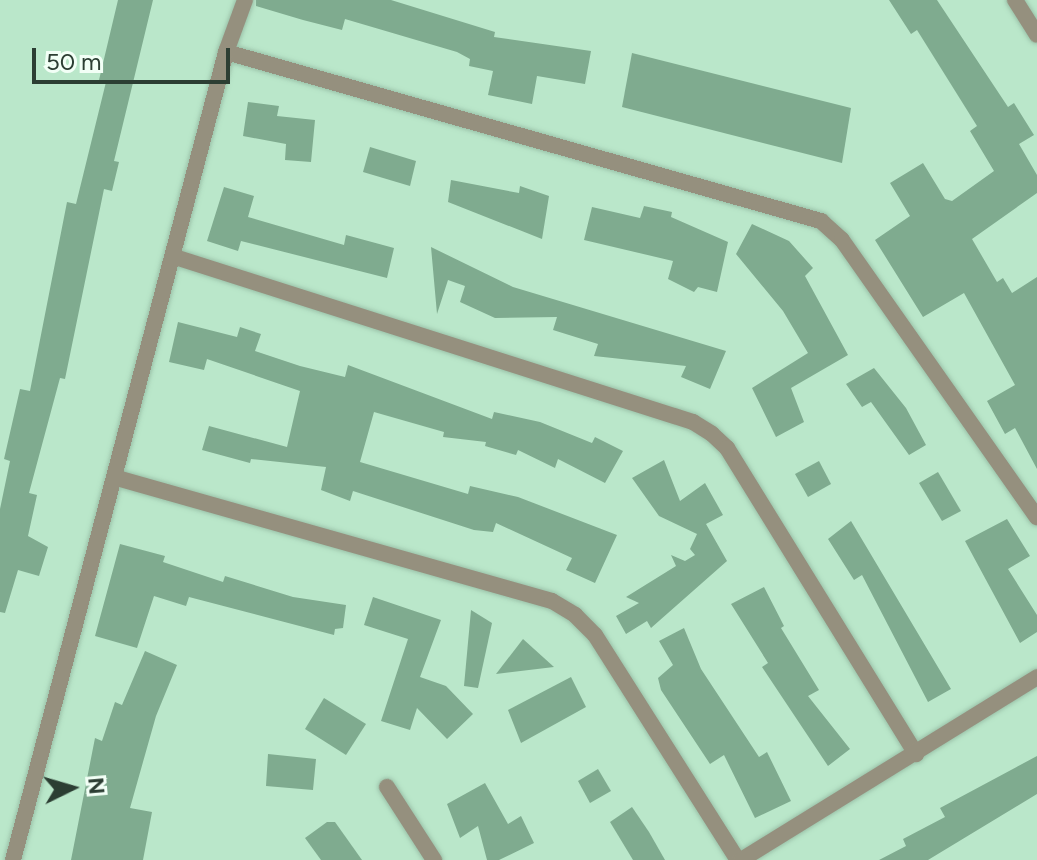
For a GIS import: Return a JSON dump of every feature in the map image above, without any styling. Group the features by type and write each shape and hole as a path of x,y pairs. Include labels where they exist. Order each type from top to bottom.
{"street":[{"path":"13,860 117,478 226,52 245,0"},
{"path":"1015,0 1037,35"},
{"path":"226,52 821,221 842,240 1037,517"},
{"path":"175,257 693,422 712,434 727,448 916,754"},
{"path":"117,478 552,601 575,615 595,635 739,860 1037,677"},
{"path":"387,787 434,860"}],"building":[{"path":"118,0 153,0 114,161 119,162 112,191 104,189 65,379 60,378 29,493 37,495 28,536 48,547 39,576 18,570 5,613 0,612 0,509 10,461 4,459 20,389 30,391 67,202 76,204 106,82 99,80"},
{"path":"256,0 391,0 495,32 494,37 591,51 585,84 537,76 532,104 488,95 493,71 469,66 470,59 457,52 345,19 342,30 303,20 256,6"},
{"path":"889,0 937,0 1008,107 1014,103 1034,135 1019,144 1037,175 1037,193 972,239 997,282 1003,278 1012,293 1037,277 1037,469 1015,428 1005,434 987,401 1015,385 964,293 923,317 875,240 910,216 890,183 923,163 945,199 952,201 994,171 970,131 977,126 917,30 911,34"},
{"path":"632,53 851,108 842,163 622,107"},
{"path":"248,102 279,106 277,116 315,120 311,162 285,160 286,144 243,136"},
{"path":"370,147 416,161 410,186 363,172"},
{"path":"451,180 519,193 520,186 549,196 542,239 448,202"},
{"path":"224,187 254,196 248,217 344,245 346,235 394,248 387,278 241,241 238,251 207,241"},
{"path":"644,206 672,212 671,217 728,242 717,292 698,287 694,292 668,279 673,261 584,240 592,207 640,218"},
{"path":"752,224 789,241 813,268 805,276 848,355 791,388 804,422 776,437 752,388 808,353 783,311 736,254"},
{"path":"431,247 513,287 726,351 710,389 681,377 686,366 594,356 598,344 553,330 557,317 495,318 460,302 465,286 448,280 437,314"},
{"path":"178,322 237,337 240,327 261,334 255,351 300,366 345,377 348,365 492,419 494,412 540,422 592,443 595,437 623,451 605,483 558,459 555,468 518,450 516,455 485,446 486,442 443,437 444,432 374,412 360,462 468,494 470,486 518,497 617,535 595,583 566,570 572,558 496,523 493,532 474,530 353,491 350,501 321,490 326,467 251,459 250,463 202,450 209,426 287,447 300,391 207,359 204,370 169,362"},
{"path":"874,368 906,408 926,445 909,455 871,402 862,407 846,384"},
{"path":"664,460 680,501 705,483 723,515 706,524 727,561 651,628 647,621 626,634 616,616 639,603 626,597 676,566 671,555 685,561 695,555 690,549 697,534 659,516 632,478"},
{"path":"819,461 831,484 808,497 795,474"},
{"path":"938,472 961,511 942,521 919,483"},
{"path":"1007,519 1030,556 1008,569 1037,615 1037,632 1020,643 965,541"},
{"path":"851,521 951,689 928,702 862,575 854,580 828,539"},
{"path":"120,544 165,556 163,562 223,582 225,576 293,597 346,605 343,628 335,629 334,635 189,597 186,606 154,596 137,648 95,636"},
{"path":"764,587 784,626 781,628 819,690 808,696 850,749 828,766 762,667 768,663 731,604"},
{"path":"373,597 441,620 420,677 446,686 473,714 447,739 417,708 410,730 381,721 408,639 364,625"},
{"path":"471,610 492,623 478,688 464,686"},
{"path":"684,628 701,669 759,757 767,752 791,801 755,818 724,755 710,764 661,690 658,678 673,665 659,641"},
{"path":"523,639 554,667 496,674"},
{"path":"145,651 177,665 156,716 130,808 152,812 143,860 71,860 95,738 102,741 115,702 122,705"},
{"path":"571,677 586,707 521,743 508,710"},
{"path":"324,698 366,724 346,755 305,729"},
{"path":"268,754 316,759 313,790 266,786"},
{"path":"1037,756 1037,794 928,860 879,860 906,846 903,839 945,817 940,808"},
{"path":"598,769 611,791 590,803 578,781"},
{"path":"485,783 508,824 521,816 534,843 499,860 487,860 478,826 460,838 447,804"},
{"path":"632,807 665,860 633,860 610,822"},
{"path":"327,822 335,822 362,860 321,860 305,838"}]}
